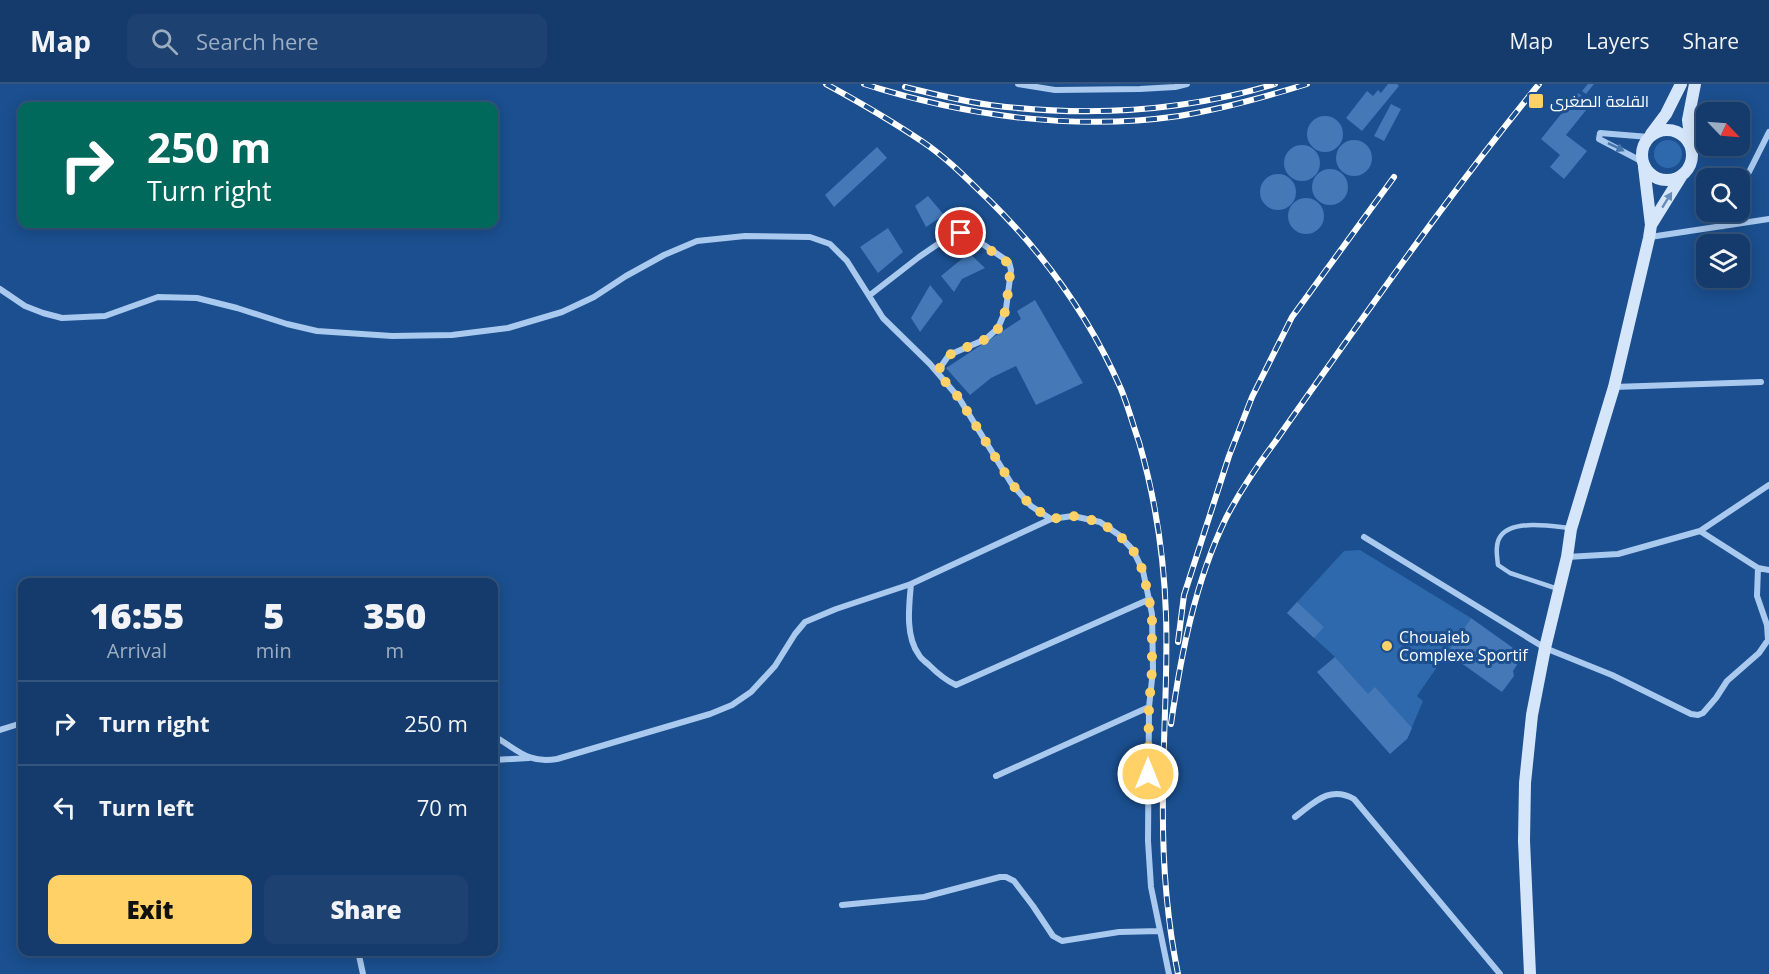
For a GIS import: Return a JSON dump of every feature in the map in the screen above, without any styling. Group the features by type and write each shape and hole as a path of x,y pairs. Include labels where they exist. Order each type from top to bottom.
{"main road":[{"path":"1530,974 1524,841 1525,783 1532,715 1572,528 1614,387 1649,238 1651,225 1642,150 1666,114 1681,84"},
{"path":"1651,225 1691,163 1692,148 1688,120 1695,84"},
{"path":"1650,136 1666,129 1675,130 1688,140 1692,148"},
{"path":"1644,164 1650,174 1657,178 1666,180 1682,175"}],"street":[{"path":"1018,84 1055,90 1175,87 1187,84"},
{"path":"1750,170 1769,132"},
{"path":"1644,164 1599,139 1600,134 1650,136"},
{"path":"1649,238 1769,219"},
{"path":"1723,226 1725,222"},
{"path":"870,295 954,233 968,234 1009,262 1011,270 1006,309 999,328 986,339 949,355 937,372"},
{"path":"0,289 25,306 62,318 105,316 158,297 197,298 317,331 392,336 452,335 508,328 562,312 594,297 626,276 682,246 715,238 810,237 830,244 847,261 883,318 907,340 959,398 1011,483 1031,506 1051,519"},
{"path":"1614,387 1761,382"},
{"path":"1567,557 1618,554 1700,531 1769,485"},
{"path":"498,738 530,758 557,759 710,714 732,705 763,681 805,622 911,584 1051,519 1073,516 1100,522 1119,535 1133,550 1143,571 1150,599 1152,670 1149,707 1148,841 1151,887 1169,974"},
{"path":"1700,531 1758,568 1769,570"},
{"path":"1364,537 1545,648 1612,675 1691,714 1698,715 1703,713 1716,698 1727,681 1759,653 1768,640 1767,625 1757,596 1758,568"},
{"path":"911,584 908,610 911,635 918,654 937,674 956,685 1150,599"},
{"path":"996,776 1149,707"},
{"path":"0,730 18,724"},
{"path":"498,760 530,758"},
{"path":"1295,817 1329,794 1338,793 1354,799 1500,974"},
{"path":"842,905 924,897 1006,877 1014,881 1053,936 1062,941 1119,932 1160,931"},
{"path":"359,956 363,974"}],"lane":[{"path":"1560,589 1510,573 1498,565 1496,551 1501,536 1513,527 1538,525 1572,528"}],"shaded area":[{"path":"1668,140 1678,144 1682,154 1678,164 1668,168 1658,164 1654,154 1658,144"},
{"name":"Chouaieb Complexe Sportif","path":"1360,550 1471,618 1417,696 1423,701 1407,739 1335,657 1287,613 1344,551"}],"building":[{"path":"1388,84 1399,86 1362,131 1346,118 1367,91 1373,96 1378,90 1381,93"},
{"path":"1588,84 1594,84 1586,94 1582,91"},
{"path":"1578,93 1591,104 1566,135 1587,151 1564,179 1550,167 1560,155 1541,139"},
{"path":"1391,104 1401,109 1384,141 1374,136"},
{"path":"1325,116 1337,122 1343,134 1337,146 1325,152 1313,146 1307,134 1313,122"},
{"path":"1354,140 1366,146 1372,158 1366,170 1354,176 1342,170 1336,158 1342,146"},
{"path":"1302,145 1314,151 1320,163 1314,175 1302,181 1290,175 1284,163 1290,151"},
{"path":"877,147 887,158 834,207 825,195"},
{"path":"1330,169 1342,175 1348,187 1342,199 1330,205 1318,199 1312,187 1318,175"},
{"path":"1278,174 1290,180 1296,192 1290,204 1278,210 1266,204 1260,192 1266,180"},
{"path":"928,196 944,215 926,227 915,206"},
{"path":"1306,198 1318,204 1324,216 1318,228 1306,234 1294,228 1288,216 1294,204"},
{"path":"888,228 903,252 878,273 860,247"},
{"path":"969,253 985,268 962,279 954,292 941,276"},
{"path":"930,285 943,301 920,332 911,318"},
{"path":"1035,300 1083,383 1036,405 1016,366 991,378 970,395 946,368 1021,319 1017,311"},
{"path":"1297,602 1324,627 1314,638 1287,613"},
{"path":"1471,618 1523,655 1513,671 1514,676 1502,692 1447,653"},
{"path":"1335,657 1368,694 1375,687 1412,728 1407,739 1390,754 1317,672"}],"railway":[{"path":"826,84 932,148 989,200 1028,242 1064,288 1095,337 1121,389 1139,442 1150,485 1163,571 1166,638 1163,840 1168,907 1178,974"},
{"path":"864,84 941,105 980,112 1020,118 1100,122 1179,116 1243,102 1307,84"},
{"path":"905,87 990,105 1026,109 1098,111 1134,110 1205,101 1275,84"},
{"path":"1171,724 1179,671 1198,593 1215,542 1237,498 1410,253 1539,84"},
{"path":"1178,642 1184,595 1229,456 1252,397 1292,317 1394,177"}],"place":[{"name":"القلعة الصغرى","path":"1536,101"},
{"name":"Chouaieb Complexe Sportif","path":"1387,646"}],"route":[{"path":"961,233 968,234 1011,265 1006,309 999,328 986,339 949,355 937,372 959,398 1011,483 1031,506 1051,519 1073,516 1100,522 1119,535 1133,550 1143,571 1152,614 1148,774"}]}
